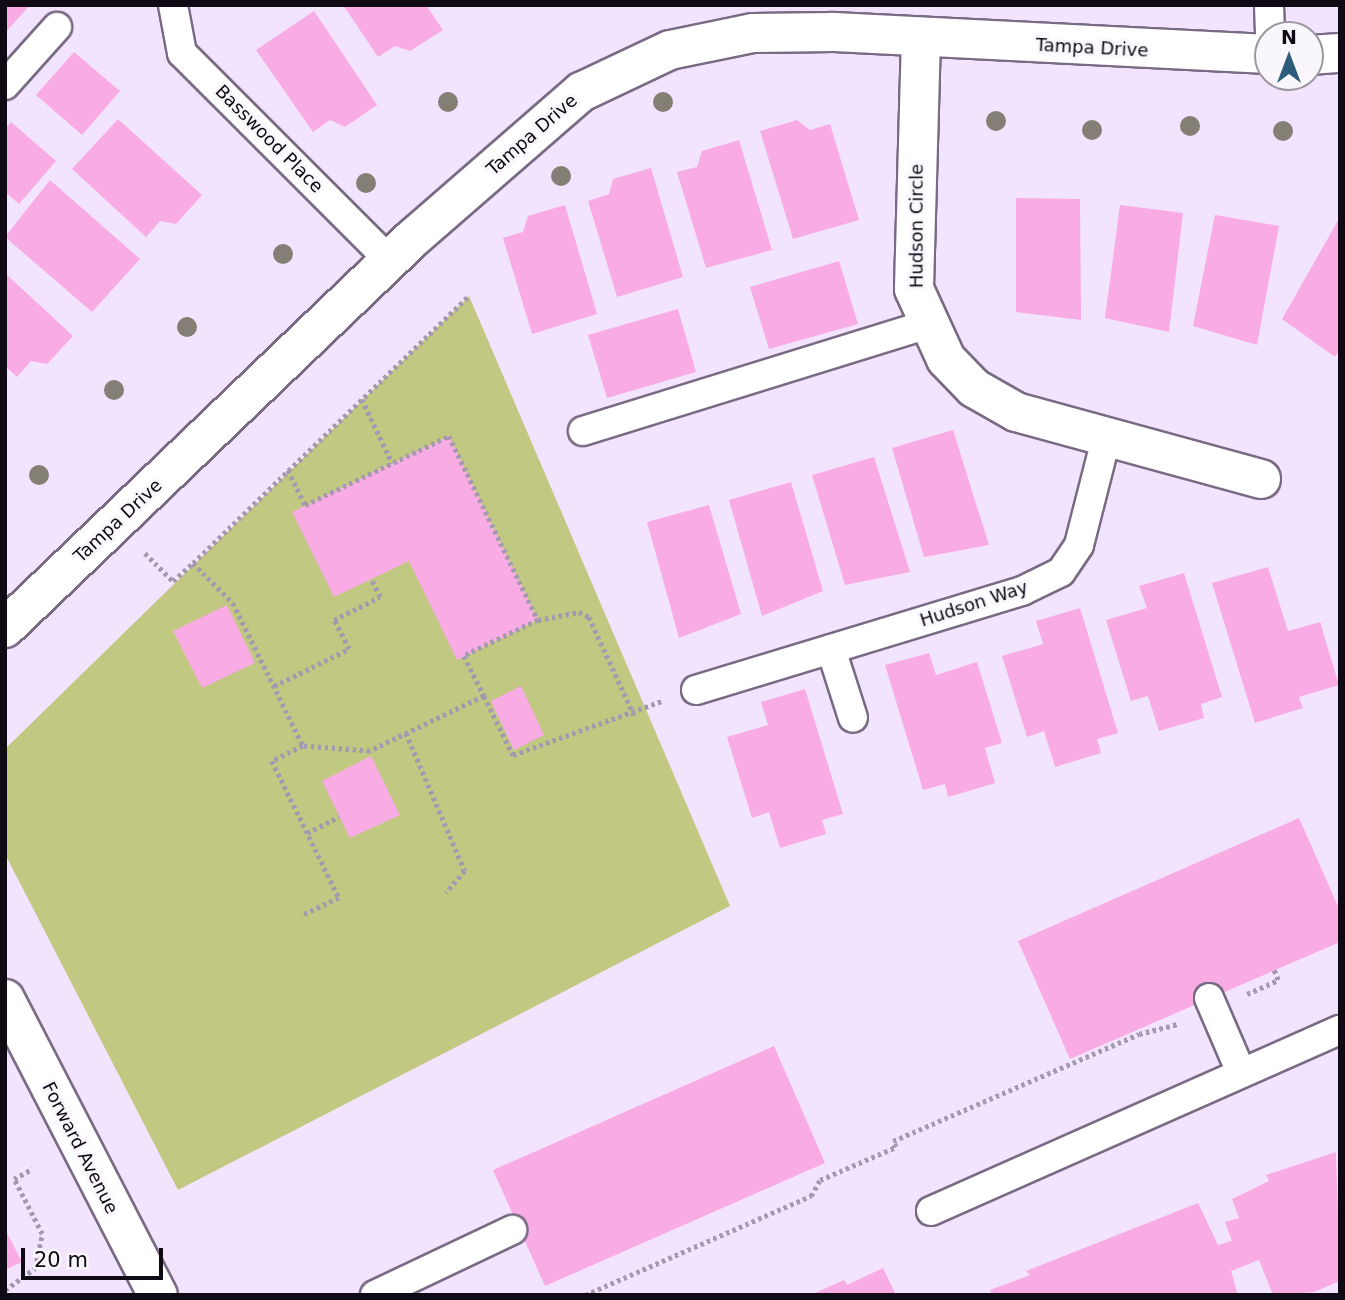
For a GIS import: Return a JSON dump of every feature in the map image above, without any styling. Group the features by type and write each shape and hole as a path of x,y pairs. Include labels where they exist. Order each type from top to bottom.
{"street":[{"name":"Tampa Drive","path":"5,628 390,261 580,92 670,50 753,33 921,37 1254,53"},
{"name":"Hudson Circle","path":"921,37 914,289 926,325 974,388 1016,412 1105,439 1261,479"},
{"name":"Forward Avenue","path":"5,999 158,1295"}],"lane":[{"name":"Basswood Place","path":"173,5 182,53 390,261"},
{"path":"5,85 57,27"},
{"path":"583,430 926,325"},
{"name":"Hudson Way","path":"696,690 1022,591 1060,572 1079,545 1105,439"},
{"path":"831,649 853,718"},
{"path":"1209,998 1240,1070"},
{"path":"932,1211 1240,1070 1340,1030"},
{"path":"375,1295 512,1230"}],"path":[{"path":"142,550 173,581 469,296"},
{"path":"362,399 393,463"},
{"path":"288,470 305,505 449,436 538,620"},
{"path":"193,563 233,603 303,746"},
{"path":"274,686 349,649 334,620 380,597 371,579"},
{"path":"634,715 589,617 579,612 538,620 464,656 513,755 634,715 696,690"},
{"path":"301,916 339,898 272,761 303,746 370,751 484,696"},
{"path":"407,733 465,871 446,893"},
{"path":"307,833 339,817"},
{"path":"1243,996 1278,980 1274,970"},
{"path":"585,1295 811,1196 820,1180 896,1147 893,1141 1139,1034 1184,1021"},
{"path":"5,1290 35,1268 42,1234 14,1179 32,1169"}],"green space":[{"path":"469,296 730,906 178,1190 5,854 5,749"}],"building":[{"path":"5,5 30,5 5,33"},
{"path":"343,5 426,5 443,30 410,51 395,46 378,57"},
{"path":"314,11 377,105 345,127 330,120 313,132 256,50"},
{"path":"74,52 120,91 82,135 36,95"},
{"path":"118,119 202,195 176,224 160,221 146,237 72,169"},
{"path":"797,120 810,130 830,124 859,220 793,239 760,131"},
{"path":"11,122 56,161 19,204 5,192 5,129"},
{"path":"739,140 772,250 706,268 677,172 697,167 702,151"},
{"path":"651,168 683,277 617,297 588,201 609,194 613,179"},
{"path":"50,180 140,259 92,312 5,237"},
{"path":"1016,198 1080,199 1081,320 1016,312"},
{"path":"565,205 597,314 532,334 503,238 523,232 528,216"},
{"path":"1120,205 1183,213 1169,332 1105,318"},
{"path":"1215,215 1279,226 1257,345 1193,326"},
{"path":"1340,217 1340,349 1335,357 1282,319"},
{"path":"839,261 858,324 769,349 750,287"},
{"path":"5,273 73,336 47,364 31,361 17,377 5,366"},
{"path":"678,309 696,372 607,398 588,335"},
{"path":"953,430 989,545 924,557 892,448"},
{"path":"449,436 538,620 457,660 409,561 334,597 292,512"},
{"path":"874,457 910,572 845,585 812,475"},
{"path":"791,482 823,591 762,616 729,500"},
{"path":"709,505 741,614 679,638 647,522"},
{"path":"1268,567 1288,631 1320,622 1339,685 1299,697 1303,708 1255,723 1212,583"},
{"path":"1184,573 1222,697 1201,704 1204,718 1159,731 1148,696 1131,701 1106,620 1147,608 1139,586"},
{"path":"227,605 255,663 202,688 173,631"},
{"path":"1080,608 1118,733 1097,739 1101,753 1055,767 1044,731 1027,737 1002,656 1043,644 1036,621"},
{"path":"929,653 936,675 977,662 1002,743 985,748 995,783 948,797 945,784 923,790 885,665"},
{"path":"521,686 544,735 514,750 491,701"},
{"path":"805,689 843,814 822,820 826,834 780,848 769,812 752,818 727,737 768,725 761,702"},
{"path":"371,756 400,815 350,838 322,781"},
{"path":"1299,818 1340,911 1340,942 1070,1059 1018,941"},
{"path":"774,1046 825,1163 545,1286 493,1170"},
{"path":"1336,1152 1340,1281 1314,1292 1273,1295 1259,1260 1231,1271 1238,1295 992,1295 990,1290 1030,1275 1026,1271 1198,1203 1218,1245 1232,1241 1225,1222 1239,1218 1232,1199 1269,1181 1266,1175"},
{"path":"5,1229 22,1262 5,1270"},
{"path":"883,1268 896,1295 815,1293 844,1280 847,1285"}]}
